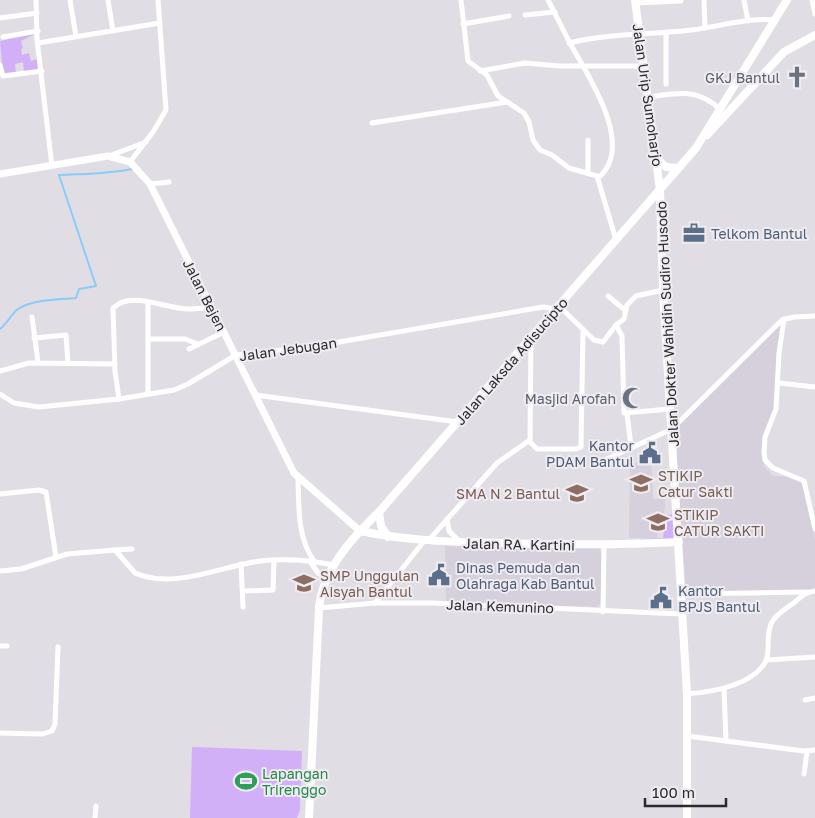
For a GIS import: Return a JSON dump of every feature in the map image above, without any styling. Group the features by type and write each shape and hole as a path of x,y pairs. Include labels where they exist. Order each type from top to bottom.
{"main road":[{"path":"696,148 787,0"},
{"name":"Jalan Urip Sumoharjo","path":"635,2 658,160 660,190"},
{"path":"696,148 784,52 815,35"},
{"name":"Jalan Laksda Adisucipto","path":"309,818 319,608 326,578 360,531 531,340 696,148"},
{"path":"658,160 666,167 678,168"},
{"name":"Jalan Dokter Wahidin Sudiro Husodo","path":"660,190 663,290 687,694 687,818"},
{"path":"640,213 653,210 659,215 661,221"},
{"path":"379,512 381,526 388,537"},
{"name":"Jalan RA. Kartini","path":"360,531 388,537 462,543 604,546 679,542"}],"street":[{"path":"36,0 38,43 52,166"},
{"path":"70,0 76,36"},
{"path":"108,0 114,31"},
{"path":"108,156 130,162 146,142 166,110 158,0"},
{"path":"461,0 466,56 470,65 487,75 498,96 526,115 533,140 540,150 552,155 569,168 588,172 598,178 616,240"},
{"path":"548,0 582,65 602,98 612,150 610,164 606,171 598,178"},
{"path":"635,2 681,0"},
{"path":"704,0 706,28"},
{"path":"744,0 748,21"},
{"path":"812,0 815,14"},
{"path":"525,16 554,12"},
{"path":"0,18 37,13"},
{"path":"463,24 510,16"},
{"path":"570,43 600,36 666,33 748,21 774,20"},
{"path":"38,43 160,23"},
{"path":"3,37 38,31"},
{"path":"666,33 666,84"},
{"path":"480,71 525,63 560,66 644,66"},
{"path":"0,65 3,76 42,71"},
{"path":"649,97 690,93 705,98 719,108"},
{"path":"372,123 507,102"},
{"path":"588,140 588,172"},
{"path":"0,174 108,156 146,142"},
{"name":"Jalan Bejen","path":"130,162 150,184 298,478 360,531"},
{"path":"150,184 169,182"},
{"path":"558,308 596,341 603,342 616,325 624,319 627,305 640,294 663,290"},
{"path":"608,296 626,311"},
{"path":"119,399 112,308 124,301 148,302 187,309 211,307"},
{"path":"148,302 148,393"},
{"name":"Jalan Jebugan","path":"0,394 14,402 39,407 119,399 174,390 188,384 236,355 310,347 543,307 558,308"},
{"path":"607,459 631,446 672,429 784,319 815,316"},
{"path":"32,317 38,362"},
{"path":"784,319 779,353 779,383 776,409 764,444 765,460 778,471 804,481 815,529"},
{"path":"616,325 622,336 623,409 627,414 631,446"},
{"path":"381,327 382,335"},
{"path":"531,340 530,440 537,448 581,448 583,330"},
{"path":"189,349 224,332"},
{"path":"34,338 66,335 68,363"},
{"path":"148,339 185,339 198,344"},
{"path":"0,371 38,362 115,364"},
{"path":"779,383 815,387"},
{"path":"255,395 458,422"},
{"path":"627,414 670,409"},
{"path":"375,603 426,541 497,463 530,440"},
{"path":"298,478 301,534 305,547 318,573 326,578"},
{"path":"0,494 39,490 46,492 56,557"},
{"path":"447,519 449,531 462,543"},
{"path":"603,612 604,546"},
{"path":"0,571 21,569 56,557 87,551 132,549"},
{"path":"115,550 131,570 137,574 148,576 185,578 241,564 274,560 312,561 334,565"},
{"path":"243,591 273,590 274,560"},
{"path":"241,564 243,607"},
{"path":"687,694 724,689 754,674 767,660 768,636 773,621 808,592"},
{"path":"681,594 815,592"},
{"name":"Jalan Kemunino","path":"319,608 375,603 533,606 603,612 681,614"},
{"path":"0,646 7,646"},
{"path":"0,733 43,734 52,731 55,724 58,647"},
{"path":"767,660 815,657"},
{"path":"724,689 726,741"},
{"path":"805,700 815,698"},
{"path":"687,736 807,752 815,750"},
{"path":"804,774 807,752"},
{"path":"95,818 96,806"}],"shaded area":[{"path":"37,33 21,41 23,48 21,49 22,55 29,53 31,61 40,58 40,70 24,72 23,62 15,64 16,73 3,75 0,41"},
{"path":"783,321 776,402 762,453 764,466 773,476 802,477 815,539 815,593 686,593 675,428"},
{"name":"STiKIP Catur Sakti","path":"651,456 653,499 665,499 664,528 658,529 657,538 629,538 630,466"},
{"path":"678,514 679,543 641,546 640,539 663,538 666,515"},
{"path":"498,545 599,548 602,554 601,602 597,607 446,602 445,546"},
{"name":"Lapangan Trirenggo","path":"192,747 302,751 300,810 297,818 190,818"}],"waterway":[{"path":"0,329 18,309 24,306 46,300 76,298 79,289 96,286 59,175 105,173 132,169"}],"place":[{"name":"GKJ Bantul","path":"797,77"},
{"name":"Telkom Bantul","path":"694,233"},
{"name":"Masjid Arofah","path":"633,398"},
{"name":"Kantor PDAM Bantul","path":"650,453"},
{"name":"STiKIP Catur Sakti","path":"641,483"},
{"name":"SMA N 2 Bantul","path":"577,493"},
{"name":"STiKIP CATUR SAKTI","path":"658,522"},
{"name":"Dinas Pemuda dan Olahraga Kab Bantul","path":"439,575"},
{"name":"SMP Unggulan Aisyah Bantul","path":"304,583"},
{"name":"Kantor BPJS Bantul","path":"661,598"},
{"name":"Lapangan Trirenggo","path":"246,781"}]}
